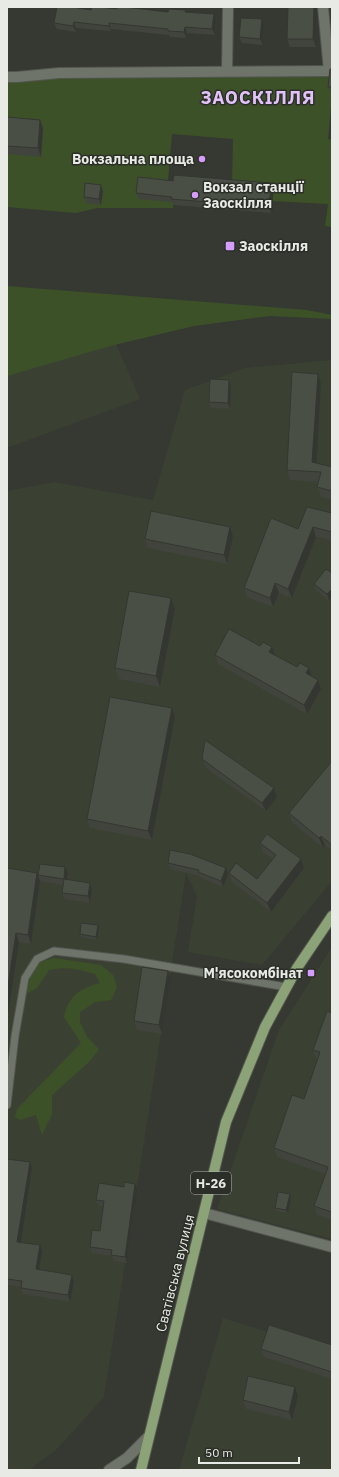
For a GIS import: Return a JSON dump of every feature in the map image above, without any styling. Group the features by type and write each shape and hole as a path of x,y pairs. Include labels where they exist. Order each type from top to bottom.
{"main road":[{"name":"Сватівська вулиця","path":"141,1470 226,1122 265,1027 297,968 332,916"}],"street":[{"path":"227,72 228,7"},
{"path":"7,77 59,73 330,71 323,7"},
{"path":"204,1214 332,1247"},
{"path":"109,1470 127,1458 149,1436"}],"lane":[{"path":"7,1105 15,1036 25,978 37,959 54,951 124,959 286,987"}],"shaded area":[{"path":"107,323 140,399 7,448 7,360"},
{"path":"332,360 332,881 262,965 188,952 197,896 186,873 104,1397 56,1450 29,1470 7,1470 7,491 54,482 153,500 185,390 245,368"},
{"path":"332,947 332,1239 217,1209 279,1030"},
{"path":"223,1318 332,1352 332,1470 179,1470"}],"green space":[{"path":"332,71 332,95 328,139 332,140 332,227 325,226 328,204 272,201 232,186 233,139 172,134 168,180 176,185 173,208 97,208 76,213 7,207 7,75"},
{"path":"7,286 307,310 332,315 332,319 270,316 194,326 110,346 7,376"},
{"path":"54,958 101,965 113,975 117,987 111,1000 95,1002 80,1012 80,1022 87,1037 99,1049 90,1061 52,1095 52,1114 42,1135 36,1115 20,1120 15,1117 17,1109 81,1043 64,1017 66,1010 72,998 81,990 100,983 95,974 61,968 49,970 37,988 26,994 32,972 40,962"}],"building":[{"path":"57,7 72,7 91,10 92,7 117,9 117,7 124,7 168,12 169,9 186,10 185,12 214,14 212,29 185,27 184,32 109,23 109,26 74,22 73,26 54,23"},
{"path":"288,7 314,7 313,39 287,39"},
{"path":"241,18 262,19 260,39 239,37"},
{"path":"330,69 332,69 332,87 328,87"},
{"path":"7,117 40,120 38,148 7,146"},
{"path":"174,175 271,183 269,207 171,199 172,197 136,193 138,177 173,181"},
{"path":"85,183 101,185 99,199 84,197"},
{"path":"292,372 318,374 312,462 332,467 332,491 317,487 321,472 287,470"},
{"path":"210,379 229,380 228,403 209,402"},
{"path":"307,507 332,513 332,532 313,527 288,589 275,583 270,598 244,588 271,518 298,529"},
{"path":"151,511 230,527 224,555 145,539"},
{"path":"326,569 332,573 332,589 327,594 314,584"},
{"path":"129,591 171,598 156,676 115,668"},
{"path":"229,629 260,646 263,642 272,647 269,652 297,667 300,663 309,668 306,673 318,680 304,705 215,655"},
{"path":"110,697 172,708 148,831 87,819"},
{"path":"205,740 274,788 262,803 202,759"},
{"path":"332,761 332,845 321,836 319,838 289,813"},
{"path":"267,834 301,859 267,903 229,873 236,863 257,879 276,855 260,843"},
{"path":"170,850 190,854 226,868 221,881 198,872 199,870 168,863"},
{"path":"40,864 65,867 64,879 38,875"},
{"path":"7,868 37,873 28,935 16,933 7,992"},
{"path":"64,879 90,883 88,896 62,893"},
{"path":"81,923 98,925 96,937 80,934"},
{"path":"142,967 168,971 159,1025 134,1021"},
{"path":"327,1011 332,1013 332,1212 314,1206 328,1167 274,1148 292,1095 304,1099 320,1052 313,1050"},
{"path":"7,1159 30,1162 17,1242 40,1245 36,1269 72,1275 68,1295 21,1288 22,1281 7,1279"},
{"path":"124,1182 135,1184 125,1257 111,1255 112,1250 90,1247 92,1230 100,1231 104,1201 96,1200 99,1183 124,1187"},
{"path":"278,1192 290,1194 286,1210 275,1208"},
{"path":"269,1325 332,1345 332,1372 261,1349"},
{"path":"248,1376 295,1387 289,1412 243,1400"}],"place":[{"name":"Вокзальна площа","path":"202,159"},
{"name":"Вокзал станції Заоскілля","path":"195,195"},
{"name":"Заоскiлля","path":"230,246"},
{"name":"М'ясокомбінат","path":"311,973"}],"district":[{"name":"ЗАОСКIЛЛЯ","path":"258,98"}]}
